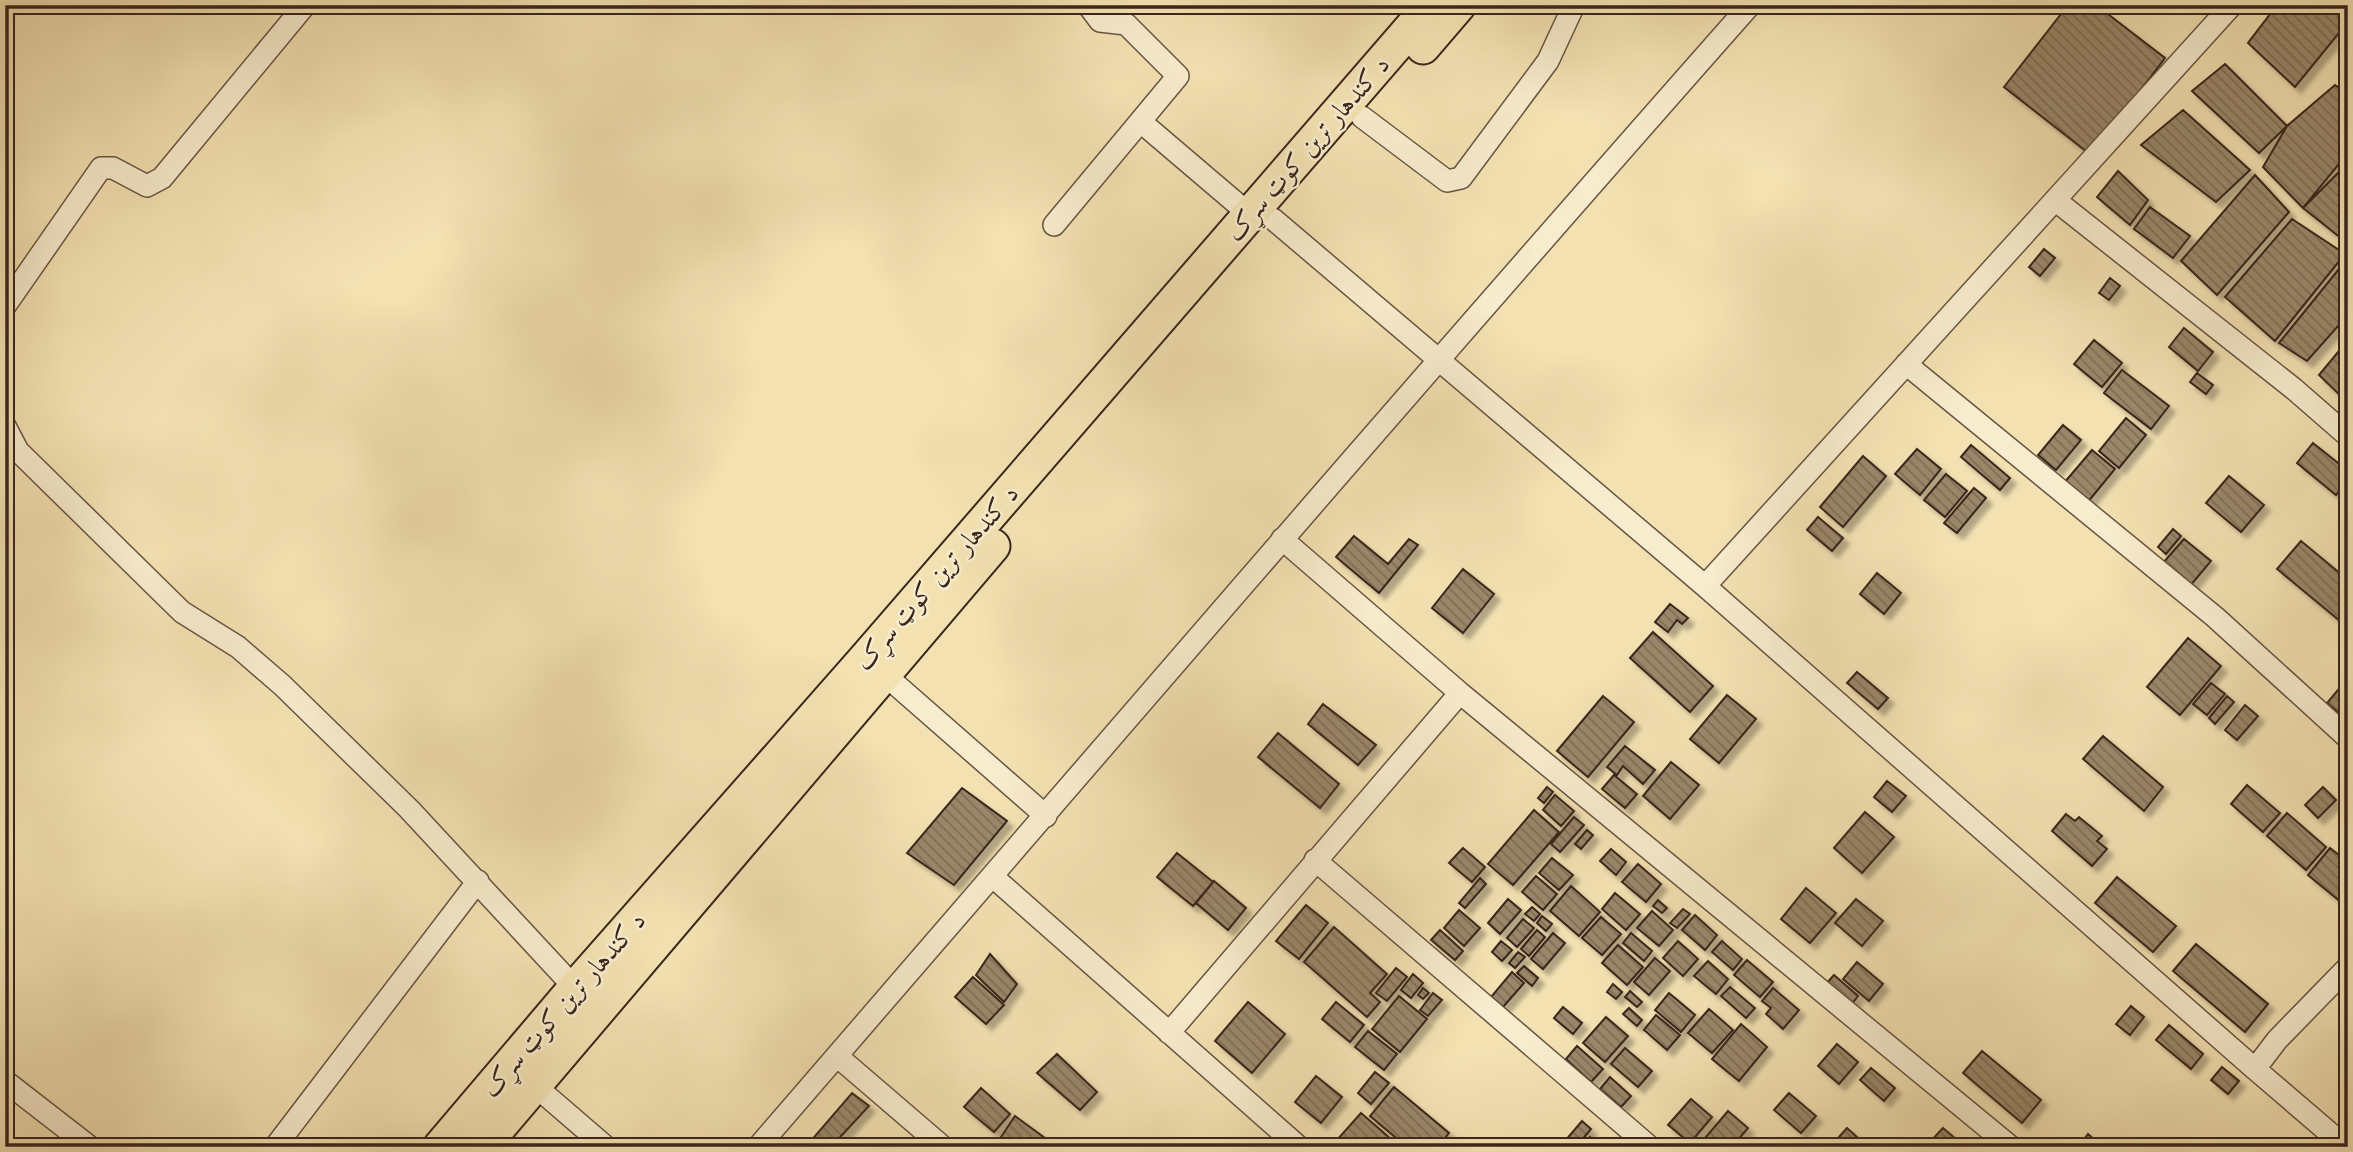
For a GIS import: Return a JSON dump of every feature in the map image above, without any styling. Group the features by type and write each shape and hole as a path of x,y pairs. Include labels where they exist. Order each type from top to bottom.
{"main road":[{"name":"د کندهار ترين کوټ سړک","path":"482,1147 875,666 1261,217 1431,5"},
{"name":"د کندهار ترين کوټ سړک","path":"1261,217 1362,117 1459,5"},
{"name":"د کندهار ترين کوټ سړک","path":"440,1147 575,988 875,666"}],"street":[{"path":"5,306 101,168 113,167 147,186 162,178 305,5"},
{"path":"1054,225 1178,76 1126,24 1100,22 1088,5"},
{"path":"1362,117 1447,181 1461,178 1548,61 1574,5"},
{"path":"758,1147 1437,360 1750,5"},
{"path":"1705,586 2232,5"},
{"path":"1141,122 1437,360 1705,586 2346,1147"},
{"path":"2055,200 2294,389 2348,436"},
{"path":"1906,364 2215,617 2348,738"},
{"path":"5,426 18,451 182,612 238,647 282,685 409,809 575,988"},
{"path":"1282,539 1460,693 2011,1147"},
{"path":"875,666 1046,816"},
{"path":"1169,1032 1460,693"},
{"path":"1315,860 1650,1147"},
{"path":"992,876 1299,1147"},
{"path":"275,1147 478,881"},
{"path":"2255,1069 2277,1040 2348,967"},
{"path":"837,1056 943,1147"},
{"path":"5,1081 90,1147"},
{"path":"534,1085 606,1147"}],"building":[{"path":"2068,5 2096,5 2165,58 2091,155 2004,87"},
{"path":"2277,5 2348,5 2348,22 2295,87 2248,43"},
{"path":"2225,64 2287,126 2259,153 2192,91"},
{"path":"2335,85 2348,95 2348,153 2303,208 2263,167 2287,126"},
{"path":"2183,110 2250,170 2216,202 2141,145"},
{"path":"2348,163 2348,242 2347,243 2303,208"},
{"path":"2118,171 2148,200 2130,225 2097,197"},
{"path":"2255,175 2289,212 2217,295 2181,261"},
{"path":"2150,207 2190,236 2173,258 2134,229"},
{"path":"2292,219 2345,254 2275,341 2225,297"},
{"path":"2044,249 2055,258 2040,276 2029,267"},
{"path":"2347,259 2348,315 2307,361 2279,343"},
{"path":"2110,278 2120,286 2109,300 2099,293"},
{"path":"2184,328 2213,352 2198,371 2169,347"},
{"path":"2094,340 2122,363 2102,387 2074,364"},
{"path":"2348,340 2348,403 2319,375"},
{"path":"2122,370 2169,406 2151,429 2104,393"},
{"path":"2197,373 2213,385 2206,394 2190,382"},
{"path":"2126,418 2146,435 2119,468 2099,451"},
{"path":"2063,425 2081,440 2056,470 2038,455"},
{"path":"2313,443 2348,471 2348,481 2336,495 2297,463"},
{"path":"1971,445 2010,478 2000,490 1961,457"},
{"path":"1917,449 1941,469 1920,495 1895,474"},
{"path":"2092,450 2115,469 2087,503 2064,483"},
{"path":"1863,456 1886,476 1843,527 1820,507"},
{"path":"1946,474 1967,491 1945,517 1924,500"},
{"path":"2229,476 2264,505 2241,532 2206,503"},
{"path":"1974,488 1986,498 1957,533 1944,523"},
{"path":"2348,491 2348,507 2340,501"},
{"path":"1818,517 1843,538 1832,551 1807,530"},
{"path":"2173,529 2181,536 2166,554 2158,547"},
{"path":"1354,536 1388,564 1409,539 1418,545 1379,593 1336,557"},
{"path":"2184,539 2211,561 2190,586 2163,563"},
{"path":"2301,541 2348,580 2348,612 2340,621 2277,569"},
{"path":"1463,569 1494,594 1463,633 1432,608"},
{"path":"1877,573 1901,593 1884,614 1860,594"},
{"path":"1670,604 1688,618 1682,624 1677,620 1668,632 1655,622"},
{"path":"1653,632 1713,686 1690,712 1630,658"},
{"path":"2188,638 2221,666 2180,715 2147,687"},
{"path":"1857,672 1888,698 1878,709 1847,683"},
{"path":"2211,683 2225,694 2207,715 2193,704"},
{"path":"2342,685 2348,689 2348,703 2339,713 2327,703"},
{"path":"1727,695 1756,719 1719,763 1690,739"},
{"path":"1603,696 1634,722 1588,777 1557,751"},
{"path":"2227,696 2234,702 2215,724 2209,718"},
{"path":"1323,704 1376,745 1358,765 1308,724"},
{"path":"2245,705 2258,716 2237,740 2225,730"},
{"path":"1278,733 1339,784 1320,808 1258,757"},
{"path":"2103,736 2163,787 2144,811 2083,759"},
{"path":"1625,746 1655,770 1643,784 1623,766 1617,775 1607,767"},
{"path":"1671,762 1699,785 1670,819 1643,796"},
{"path":"1614,775 1637,794 1625,808 1602,789"},
{"path":"1887,781 1906,796 1892,812 1874,797"},
{"path":"2247,785 2280,813 2263,832 2231,804"},
{"path":"1547,787 1553,792 1544,803 1538,798"},
{"path":"2323,787 2336,800 2318,818 2305,805"},
{"path":"962,788 1007,821 954,885 907,853"},
{"path":"1555,795 1574,811 1561,826 1543,810"},
{"path":"1534,810 1559,832 1513,885 1488,864"},
{"path":"1865,812 1894,837 1862,873 1834,848"},
{"path":"2287,813 2326,847 2306,870 2267,836"},
{"path":"2066,814 2075,821 2079,817 2102,836 2097,841 2107,849 2092,866 2052,831"},
{"path":"1574,817 1584,825 1560,852 1551,844"},
{"path":"1587,830 1593,835 1581,849 1575,844"},
{"path":"1463,848 1485,867 1472,882 1449,863"},
{"path":"2330,848 2348,862 2348,908 2308,875"},
{"path":"1611,849 1626,862 1616,875 1600,861"},
{"path":"1177,853 1213,882 1193,906 1157,877"},
{"path":"1552,858 1573,875 1559,890 1539,873"},
{"path":"1638,864 1661,884 1646,902 1622,882"},
{"path":"1536,876 1557,894 1543,910 1522,892"},
{"path":"2117,877 2176,926 2153,952 2095,903"},
{"path":"1480,878 1486,884 1465,908 1459,903"},
{"path":"1214,881 1246,908 1228,930 1196,903"},
{"path":"1571,886 1600,912 1579,936 1550,911"},
{"path":"1806,888 1836,913 1810,943 1781,919"},
{"path":"1615,893 1640,914 1626,930 1602,909"},
{"path":"1508,899 1521,910 1500,934 1488,923"},
{"path":"1856,899 1883,921 1862,946 1835,923"},
{"path":"1658,900 1667,908 1662,913 1653,906"},
{"path":"1306,905 1328,923 1299,959 1276,941"},
{"path":"1532,907 1540,914 1534,921 1525,914"},
{"path":"1683,909 1690,914 1677,928 1670,923"},
{"path":"1459,910 1480,928 1464,946 1444,928"},
{"path":"1652,911 1673,930 1659,946 1637,928"},
{"path":"1695,915 1717,935 1705,950 1682,930"},
{"path":"1542,916 1552,924 1546,931 1537,923"},
{"path":"1601,917 1621,934 1602,955 1582,938"},
{"path":"1523,919 1534,928 1517,947 1507,938"},
{"path":"1334,927 1387,974 1370,993 1380,1002 1367,1017 1304,962"},
{"path":"1440,930 1463,951 1455,960 1431,940"},
{"path":"1537,930 1545,937 1529,956 1521,949"},
{"path":"1553,933 1565,943 1543,969 1531,959"},
{"path":"1631,933 1652,951 1644,961 1623,943"},
{"path":"1501,941 1512,950 1502,961 1492,952"},
{"path":"1678,941 1698,959 1683,976 1663,958"},
{"path":"1722,941 1742,959 1733,970 1712,952"},
{"path":"2196,944 2268,1004 2245,1032 2173,971"},
{"path":"1618,945 1643,967 1627,985 1602,963"},
{"path":"1518,952 1525,957 1515,968 1509,963"},
{"path":"990,954 1017,984 1004,1002 976,975"},
{"path":"1655,958 1670,971 1649,995 1634,982"},
{"path":"1747,960 1773,982 1760,997 1734,975"},
{"path":"1708,961 1728,979 1716,994 1694,976"},
{"path":"1857,962 1883,984 1869,1001 1843,979"},
{"path":"1524,966 1538,978 1532,986 1517,973"},
{"path":"1396,968 1407,977 1387,1001 1376,993"},
{"path":"1512,972 1524,983 1503,1007 1491,997"},
{"path":"1413,974 1423,983 1411,998 1401,990"},
{"path":"1834,975 1858,996 1851,1005 1826,984"},
{"path":"973,977 1004,1005 986,1024 955,997"},
{"path":"1613,984 1622,992 1616,999 1607,992"},
{"path":"1730,987 1755,1008 1746,1018 1721,996"},
{"path":"1423,988 1429,993 1423,999 1418,995"},
{"path":"1773,988 1799,1010 1783,1029 1766,1014 1771,1008 1762,1001"},
{"path":"1630,991 1642,1002 1637,1007 1625,997"},
{"path":"1433,993 1442,1000 1428,1016 1420,1010"},
{"path":"1669,993 1695,1015 1681,1032 1655,1010"},
{"path":"1399,996 1427,1019 1400,1052 1372,1029"},
{"path":"1248,1002 1285,1034 1252,1073 1215,1041"},
{"path":"1336,1002 1364,1025 1350,1042 1322,1019"},
{"path":"2131,1006 2144,1017 2130,1035 2116,1024"},
{"path":"1563,1007 1582,1023 1573,1034 1554,1018"},
{"path":"1629,1008 1642,1020 1637,1026 1623,1014"},
{"path":"1709,1009 1733,1030 1712,1053 1688,1033"},
{"path":"1656,1015 1680,1035 1667,1050 1644,1030"},
{"path":"1606,1017 1628,1036 1605,1062 1583,1043"},
{"path":"1741,1024 1767,1047 1739,1081 1712,1059"},
{"path":"2169,1025 2203,1054 2191,1069 2156,1040"},
{"path":"1368,1031 1397,1054 1384,1070 1355,1047"},
{"path":"1837,1044 1858,1062 1839,1084 1818,1066"},
{"path":"1577,1046 1603,1069 1591,1082 1566,1059"},
{"path":"1625,1048 1652,1071 1638,1087 1611,1064"},
{"path":"1982,1051 2041,1100 2022,1123 1963,1073"},
{"path":"1057,1054 1097,1092 1080,1110 1037,1073"},
{"path":"2222,1067 2239,1081 2228,1094 2211,1080"},
{"path":"1871,1068 1895,1088 1884,1101 1860,1080"},
{"path":"1375,1072 1389,1083 1371,1104 1358,1093"},
{"path":"1316,1076 1342,1097 1321,1123 1295,1102"},
{"path":"1610,1077 1631,1096 1621,1107 1600,1089"},
{"path":"1394,1087 1449,1133 1438,1147 1407,1147 1370,1116"},
{"path":"981,1088 1010,1114 994,1132 964,1107"},
{"path":"852,1093 869,1106 831,1147 814,1147 809,1143"},
{"path":"1789,1093 1816,1116 1801,1133 1774,1110"},
{"path":"1691,1099 1712,1117 1690,1143 1668,1125"},
{"path":"1728,1111 1748,1128 1732,1147 1703,1147 1700,1144"},
{"path":"1361,1113 1400,1147 1345,1147 1337,1140"},
{"path":"1015,1116 1049,1141 1045,1147 1008,1147 999,1140"},
{"path":"1582,1121 1591,1129 1576,1147 1571,1147 1565,1141"},
{"path":"1847,1128 1868,1147 1830,1147"},
{"path":"1943,1128 1965,1147 1936,1147 1930,1142"},
{"path":"2088,1134 2103,1147 2078,1147"},
{"path":"1590,1137 1598,1144 1596,1147 1583,1145"}]}
